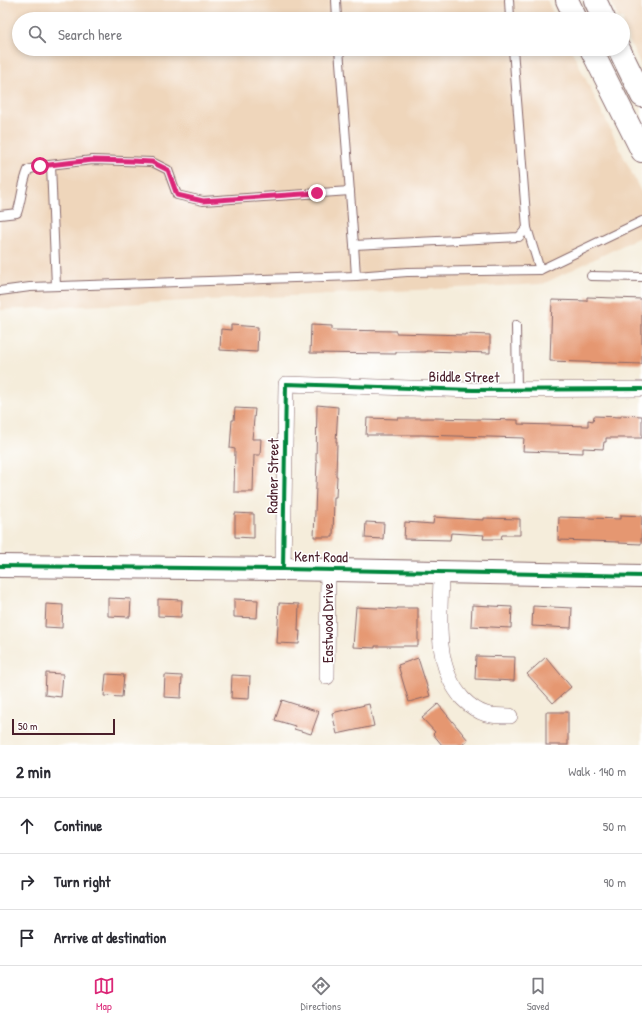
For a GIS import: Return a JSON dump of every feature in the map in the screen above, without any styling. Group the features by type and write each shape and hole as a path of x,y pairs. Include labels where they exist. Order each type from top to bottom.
{"street":[{"path":"567,0 573,12"},
{"path":"595,0 601,12"},
{"path":"594,56 642,151"},
{"path":"622,56 642,96"},
{"name":"Biddle Street","path":"286,384 474,390 642,389"},
{"name":"Radner Street","path":"283,569 286,384"},
{"name":"Kent Road","path":"0,566 283,569 642,576"},
{"name":"Eastwood Drive","path":"328,570 328,677"},
{"path":"441,572 442,655 449,677 461,696 469,705 486,714 510,716"}],"lane":[{"path":"336,0 337,12"},
{"path":"509,0 510,12"},
{"path":"340,56 356,276"},
{"path":"513,56 527,228 540,270"},
{"path":"0,215 17,213 24,178 28,170 51,165 93,160 152,162 168,170 177,195 203,201 350,191"},
{"path":"51,165 56,286"},
{"path":"0,291 56,286 356,276 407,272 540,270 642,221"},
{"path":"354,245 519,236 527,228"},
{"path":"592,276 642,277"},
{"path":"516,326 517,390"}],"shaded area":[{"path":"0,0 547,0 553,12 12,12 12,56 574,56 642,194 642,236 543,284 0,310"},
{"path":"610,0 642,0 642,67 630,42 630,12 616,12"}],"building":[{"path":"587,297 642,299 642,364 550,361 552,300 587,301"},
{"path":"231,325 258,327 257,352 220,350 221,329 231,330"},
{"path":"311,325 332,326 332,330 490,335 490,353 426,351 396,352 396,354 310,353"},
{"path":"317,405 338,407 336,442 337,476 336,497 334,497 333,537 314,537 317,461"},
{"path":"235,408 255,409 252,439 261,439 260,455 254,455 253,492 234,492 235,449 230,448 232,420 234,420"},
{"path":"621,415 642,416 642,438 606,438 603,449 583,448 583,453 523,451 524,438 366,435 367,418 518,420 518,424 588,426 588,420 593,421 594,416 621,417"},
{"path":"235,513 254,514 254,538 235,537"},
{"path":"621,515 642,516 641,544 558,540 559,517 621,519"},
{"path":"434,517 484,520 484,518 520,519 520,535 502,535 501,539 483,539 484,535 451,533 450,540 404,539 405,522 433,524"},
{"path":"366,522 384,523 383,539 365,538"},
{"path":"108,598 131,599 130,617 108,616"},
{"path":"158,599 182,600 181,617 158,616"},
{"path":"234,599 258,600 257,618 234,617"},
{"path":"279,603 299,604 299,644 277,643"},
{"path":"46,604 63,605 62,628 45,627"},
{"path":"472,605 512,607 511,628 471,626"},
{"path":"533,606 572,608 571,628 532,626"},
{"path":"356,607 397,609 418,608 418,646 375,646 375,648 353,647"},
{"path":"476,656 515,657 514,681 475,679"},
{"path":"546,657 571,687 553,703 527,674"},
{"path":"418,658 430,696 409,702 398,665"},
{"path":"46,673 63,674 61,697 45,695"},
{"path":"106,674 124,675 122,697 104,696"},
{"path":"165,675 182,676 181,698 164,697"},
{"path":"232,675 250,676 249,699 231,698"},
{"path":"282,700 319,712 311,734 294,729 295,726 275,720"},
{"path":"369,704 374,726 337,734 332,713"},
{"path":"438,704 468,740 462,745 442,745 433,734 435,732 422,718"},
{"path":"546,712 568,712 568,745 546,745"}],"cycle path":[{"path":"283,569 286,384 473,390 642,389"},
{"path":"0,566 283,569 642,576"}],"route":[{"path":"40,166 93,160 152,162 168,170 177,195 203,201 317,193"}]}
